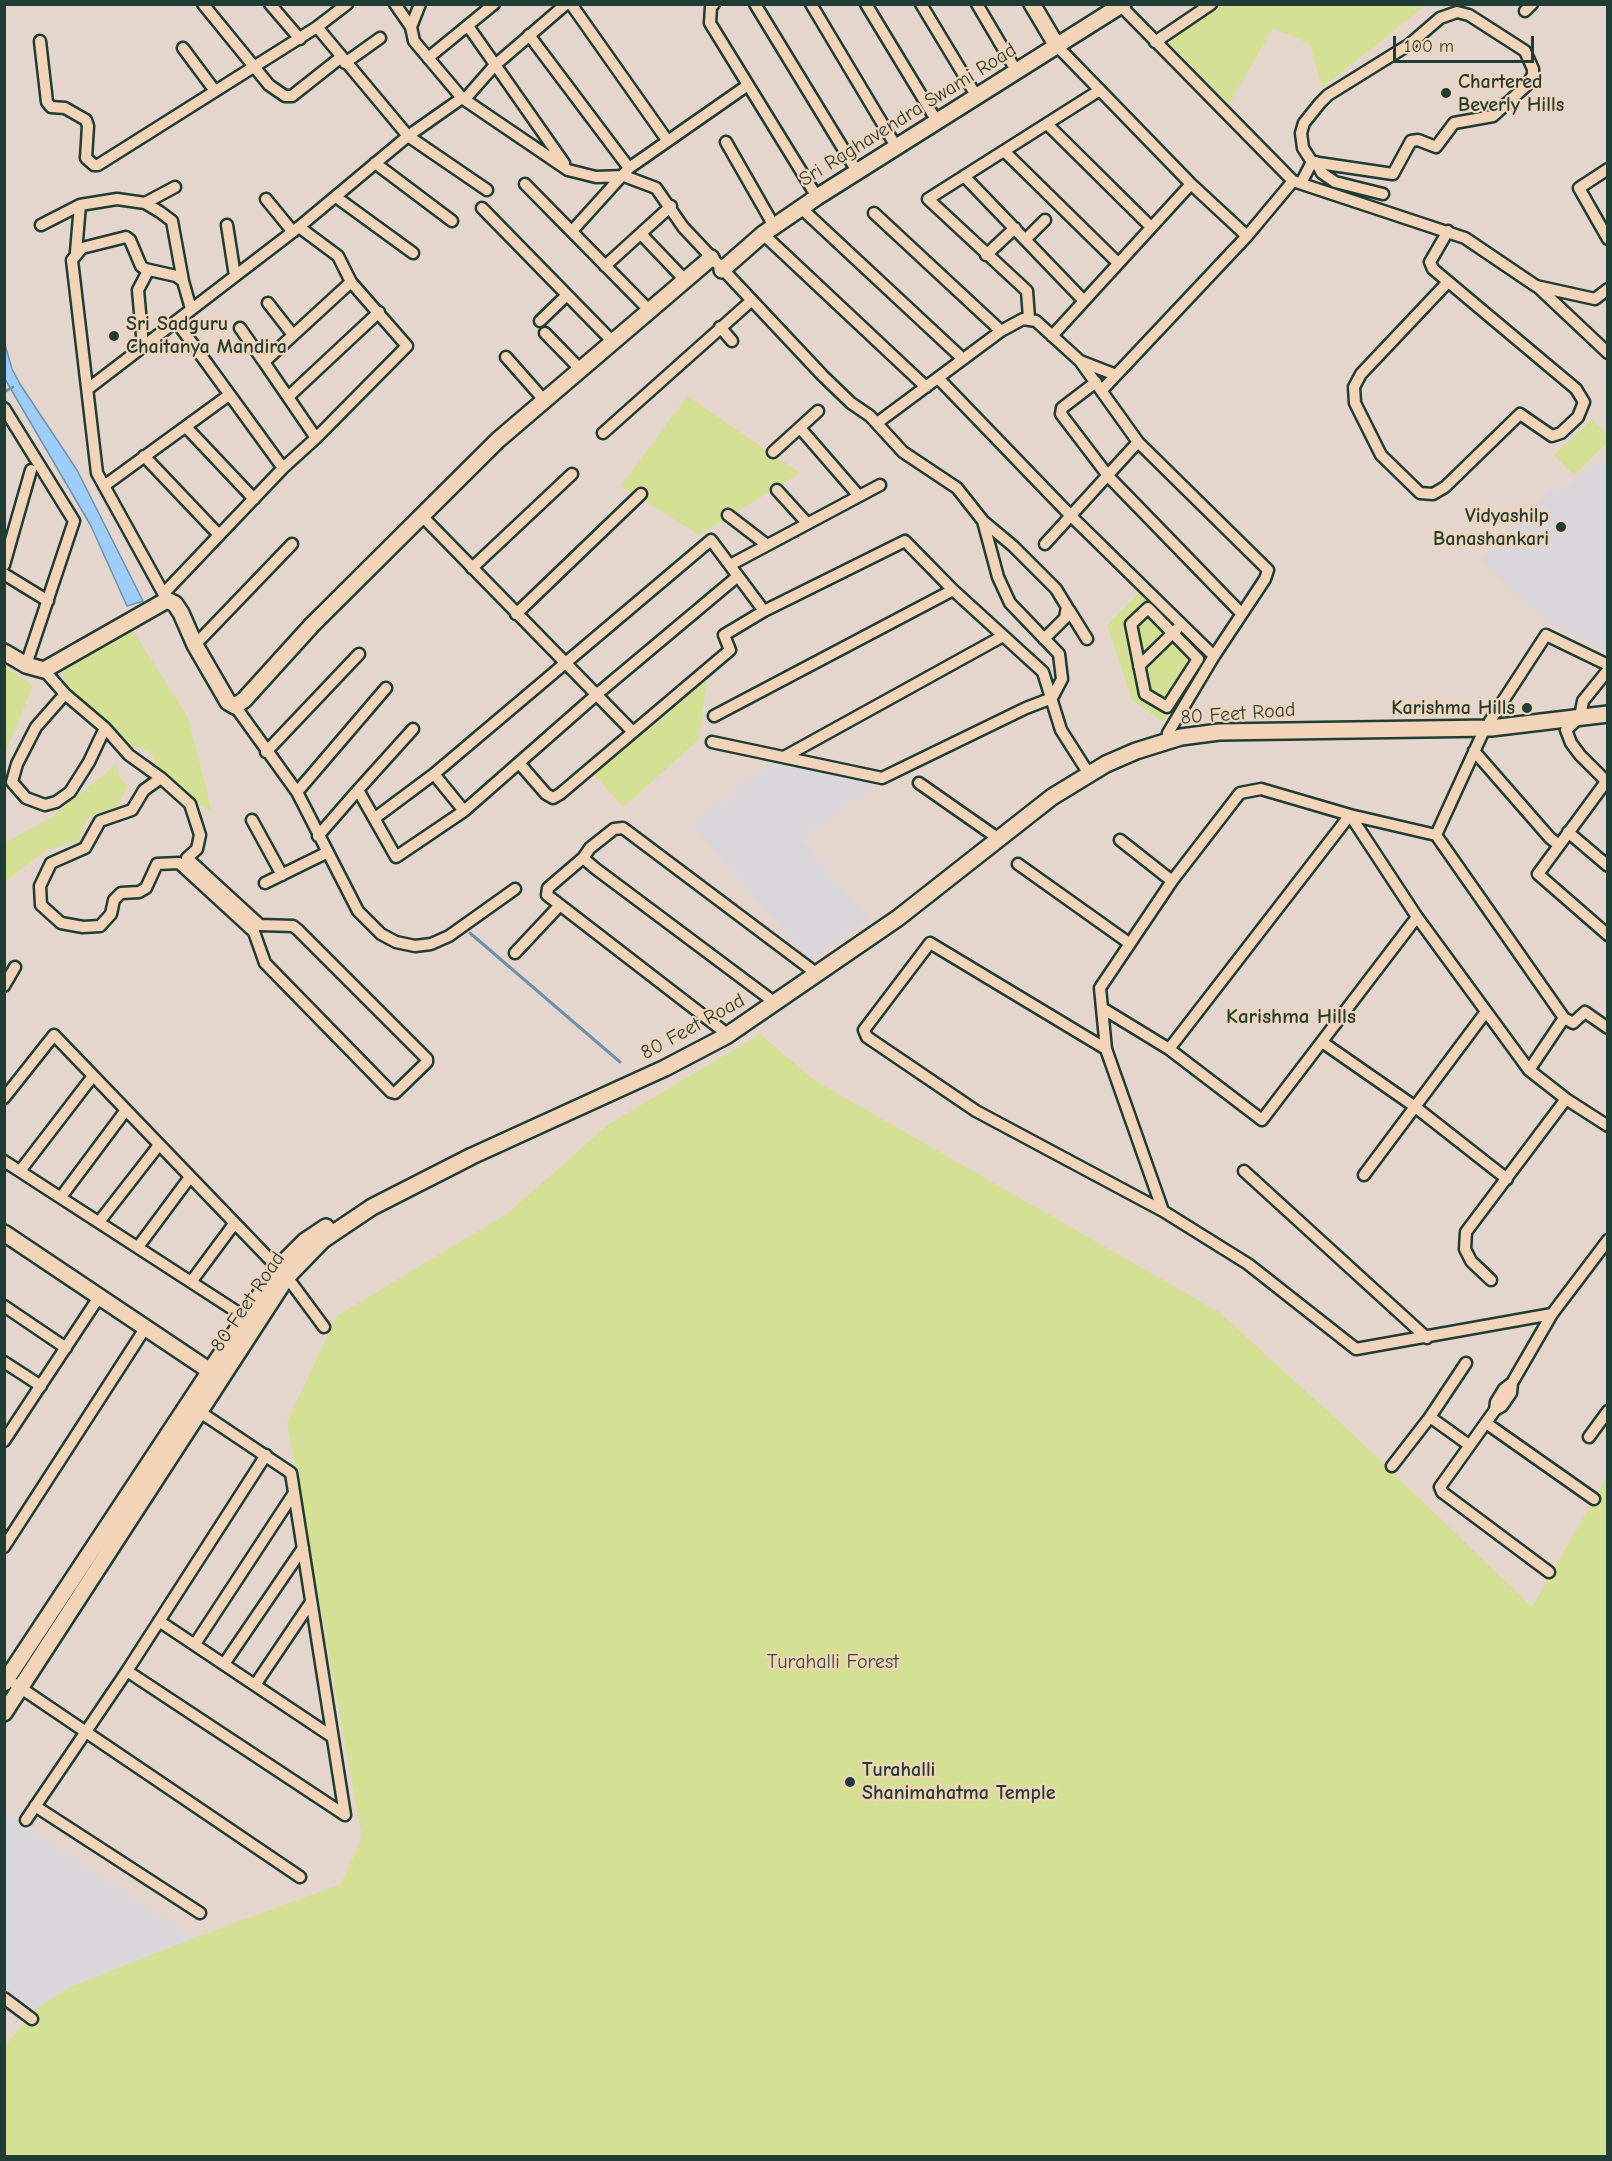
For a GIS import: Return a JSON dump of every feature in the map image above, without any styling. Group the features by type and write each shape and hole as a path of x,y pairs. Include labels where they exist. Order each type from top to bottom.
{"main road":[{"path":"1032,4 1057,46"},
{"name":"Sri Raghavendra Swami Road","path":"722,270 769,230 817,197 938,123 1122,5"},
{"path":"4,652 26,665 44,670 166,596 181,613 195,645 228,702 235,705 244,699 312,625 498,440 648,309 711,258"},
{"name":"80 Feet Road","path":"1087,771 1152,745 1210,733 1488,724 1580,713 1608,707"},
{"name":"80 Feet Road","path":"1580,713 1608,714"},
{"name":"80 Feet Road","path":"4,1713 200,1412 245,1317 282,1272 323,1240 372,1207 469,1150 662,1062 722,1030 894,912 1087,771 1126,747 1168,733 1241,724 1488,724"},
{"name":"80 Feet Road","path":"415,1182 719,1041 898,918 997,837"},
{"path":"4,1233 216,1375"},
{"name":"80 Feet Road","path":"5,1680 216,1375 282,1272"}],"street":[{"path":"203,4 256,66 269,85 289,97 380,38"},
{"path":"270,4 300,39"},
{"path":"40,41 47,102 51,107 65,108 86,120 88,126 86,158 94,165 98,165 300,39 347,4"},
{"path":"395,4 411,27 414,41 463,99 568,170 596,177 626,172"},
{"path":"411,27 420,4"},
{"path":"428,58 494,4"},
{"path":"89,388 296,230 408,136 463,99 494,66 566,4"},
{"path":"572,4 667,140"},
{"path":"714,4 711,7 710,23 817,197"},
{"path":"755,4 858,173"},
{"path":"811,4 897,148"},
{"path":"866,4 938,123"},
{"path":"921,4 977,97"},
{"path":"977,4 1017,72"},
{"path":"1155,42 1211,4"},
{"path":"1122,5 1155,42 1297,182 1448,231 1479,246 1536,286 1608,353"},
{"path":"1314,162 1393,174 1411,141 1418,140 1436,147 1454,123 1493,116 1526,86 1533,69 1525,51 1469,15 1457,12 1445,15 1396,54 1328,94 1304,123 1301,143 1314,162 1322,173 1335,182 1383,194"},
{"path":"468,26 568,170"},
{"path":"317,27 408,136 487,190"},
{"path":"529,35 626,172 656,188 671,206 683,227 711,258 844,396 877,423 903,452 957,488 982,521 1004,537 1056,589 1087,639"},
{"path":"1057,46 1191,183 1247,236"},
{"path":"183,48 215,91"},
{"path":"572,231 626,172 667,140 748,85"},
{"path":"1029,318 1027,291 928,199 1100,90"},
{"path":"1048,125 1151,227"},
{"path":"726,142 769,230 926,387"},
{"path":"1005,152 1118,263"},
{"path":"1242,614 1110,477 1060,412 1062,408 1116,375 1314,162"},
{"path":"375,163 452,221"},
{"path":"1608,169 1579,188 1608,239"},
{"path":"964,176 1084,301"},
{"path":"1052,336 1191,183"},
{"path":"525,184 648,309"},
{"path":"145,203 175,188"},
{"path":"336,197 412,253"},
{"path":"41,225 80,205 117,199 145,203 172,221 183,281 191,309"},
{"path":"80,205 76,252 72,260 89,388 97,473 166,596 219,535 283,468 405,352 407,346 351,282 338,256 296,230 266,199"},
{"path":"605,266 671,206"},
{"path":"482,208 612,341"},
{"path":"801,208 963,359"},
{"path":"874,213 1001,331"},
{"path":"1026,239 1045,220"},
{"path":"227,225 235,276"},
{"path":"986,255 1015,228"},
{"path":"1448,231 1430,262 1448,282 1576,389 1584,402 1578,417 1561,433 1552,436 1520,414 1445,487 1433,494 1420,493 1381,456 1355,403 1354,387 1360,374 1448,282"},
{"path":"641,234 684,279"},
{"path":"76,252 82,248 126,237 130,240 141,266 148,271 176,276 183,281"},
{"path":"143,346 138,290 148,271"},
{"path":"264,362 351,282"},
{"path":"1536,286 1595,299 1608,289"},
{"path":"540,321 567,295"},
{"path":"603,433 751,301"},
{"path":"268,303 293,335"},
{"path":"288,397 379,312"},
{"path":"877,423 1017,321 1029,318 1036,321 1080,361 1138,442 1268,570 1168,733"},
{"path":"176,321 283,468"},
{"path":"720,327 732,341"},
{"path":"240,328 316,438"},
{"path":"545,333 580,369"},
{"path":"506,357 544,400"},
{"path":"1080,361 1116,375"},
{"path":"938,378 1071,516 1214,656"},
{"path":"104,486 229,395"},
{"path":"4,408 74,521 26,665"},
{"path":"773,452 818,411"},
{"path":"186,426 254,499"},
{"path":"800,428 859,496"},
{"path":"1045,544 1110,477 1138,442"},
{"path":"144,456 219,535"},
{"path":"4,565 31,470"},
{"path":"472,568 572,474"},
{"path":"730,565 880,485"},
{"path":"777,490 807,524"},
{"path":"516,614 640,494"},
{"path":"728,515 767,545"},
{"path":"422,516 632,731"},
{"path":"712,742 882,778 1026,708 1052,698 1062,679 1059,654 1010,603 998,578 982,521"},
{"path":"375,818 434,774 711,540 764,611"},
{"path":"519,763 546,794 553,798 570,787 632,731 730,650 724,636 764,611 905,541 953,591 1042,672 1061,730 1087,771"},
{"path":"195,645 292,544"},
{"path":"4,574 48,601"},
{"path":"358,790 396,857 464,811 596,695 738,576"},
{"path":"714,716 953,591"},
{"path":"1148,608 1173,633 1198,659 1167,707 1145,694 1131,624 1148,608"},
{"path":"1044,639 1065,618 1069,610"},
{"path":"1140,666 1181,625"},
{"path":"1436,835 1488,724 1546,635 1608,667 1583,701 1580,713 1566,730 1571,743 1607,781 1538,874 1608,935"},
{"path":"784,757 1003,636"},
{"path":"266,752 359,654"},
{"path":"44,670 65,694 105,728 129,754 190,804 200,835 197,849 187,858 195,871 238,912 254,932 265,963 391,1092 395,1093 427,1062 293,926 260,925 238,912"},
{"path":"297,792 386,688"},
{"path":"65,694 36,728 17,764 12,782 26,798 45,805 56,802 70,792 89,762 105,728"},
{"path":"235,705 266,752 297,792 326,853 358,911 368,922 396,942 415,946 431,944 449,936 515,890"},
{"path":"318,836 413,729"},
{"path":"1474,751 1550,838 1559,845"},
{"path":"434,774 464,811"},
{"path":"161,778 144,790 132,810 100,821 85,848 51,863 40,886 41,906 61,922 83,927 99,926 111,914 114,900 121,893 139,892 146,888 157,864 179,863 195,871"},
{"path":"919,783 997,837"},
{"path":"1163,1210 1106,1049 1100,988 1172,881 1240,793 1261,789 1350,815 1436,835 1564,1018 1573,1023 1585,1012 1608,1028"},
{"path":"1350,815 1417,917 1485,1013 1529,1070 1566,1099 1608,1126"},
{"path":"1169,1049 1350,815"},
{"path":"252,820 282,874"},
{"path":"722,1030 547,895 546,892 583,858 590,848 614,829 622,828 812,970"},
{"path":"1568,832 1608,866"},
{"path":"1120,840 1172,881"},
{"path":"265,883 326,853"},
{"path":"583,858 770,999"},
{"path":"1018,864 1129,944"},
{"path":"515,953 560,905"},
{"path":"1102,1008 1169,1049 1262,1120 1417,917"},
{"path":"1106,1049 930,942 864,1030 867,1037 976,1111 1163,1210 1248,1264 1356,1349 1552,1314"},
{"path":"4,986 15,967"},
{"path":"1364,1175 1485,1013"},
{"path":"1529,1070 1564,1018"},
{"path":"4,1098 54,1035 282,1272 324,1327"},
{"path":"1322,1042 1414,1106 1507,1179"},
{"path":"20,1171 93,1076"},
{"path":"1491,1280 1471,1261 1465,1249 1466,1232 1566,1099"},
{"path":"61,1197 126,1110"},
{"path":"99,1222 159,1146"},
{"path":"4,1161 245,1317"},
{"path":"1244,1171 1427,1338"},
{"path":"138,1247 190,1177"},
{"path":"191,1282 234,1224"},
{"path":"1549,1572 1442,1492 1440,1487 1495,1410 1502,1406 1511,1393 1512,1383 1552,1314 1608,1240"},
{"path":"4,1441 99,1297"},
{"path":"4,1306 66,1348"},
{"path":"4,1547 146,1328"},
{"path":"4,1362 41,1386"},
{"path":"1392,1466 1430,1417 1466,1364"},
{"path":"127,1671 345,1815 291,1473 200,1412"},
{"path":"1589,1437 1608,1412"},
{"path":"4,1417 15,1425"},
{"path":"1430,1417 1469,1446"},
{"path":"1486,1423 1594,1499"},
{"path":"26,1820 127,1671 266,1455"},
{"path":"195,1644 294,1493"},
{"path":"225,1664 303,1548"},
{"path":"255,1684 311,1602"},
{"path":"159,1621 331,1736"},
{"path":"5,1680 300,1877"},
{"path":"35,1806 200,1913"},
{"path":"4,1998 32,2019"}],"shaded area":[{"name":"Vidyashilp Banashankari","path":"1596,460 1607,465 1606,651 1542,619 1481,560 1554,486 1561,493"},
{"path":"774,760 875,785 801,840 869,919 809,960 692,825"},
{"path":"4,1812 194,1938 68,1988 34,2010 5,1990"}],"green space":[{"path":"1220,5 1426,5 1322,88 1310,44 1273,28 1229,104 1168,43"},
{"path":"687,396 800,473 699,535 621,486"},
{"path":"1592,419 1607,435 1607,443 1574,475 1554,455"},
{"path":"1140,592 1207,655 1163,722 1132,700 1107,625"},
{"path":"131,628 188,717 212,812 157,778 157,764 150,753 142,748 132,747 70,693 62,672"},
{"path":"5,667 33,685 5,755"},
{"path":"707,680 699,739 623,808 594,774"},
{"path":"117,764 119,777 128,786 115,811 103,811 92,815 84,824 79,841 46,850 5,882 6,842 50,818"},
{"name":"Turahalli Forest","path":"760,1034 814,1080 1219,1312 1357,1438 1532,1607 1607,1477 1607,2156 5,2156 5,2046 34,2010 68,1988 194,1938 341,1884 362,1838 287,1422 337,1316 508,1213 609,1124"}],"water":[{"path":"4,341 12,369 20,384 77,470 143,601 127,606 91,526 5,379"}],"waterway":[{"path":"4,392 13,387"},
{"path":"470,933 620,1062"}],"place":[{"name":"Chartered Beverly Hills","path":"1446,93"},
{"name":"Sri Sadguru Chaitanya Mandira","path":"114,336"},
{"name":"Vidyashilp Banashankari","path":"1561,527"},
{"name":"Karishma Hills","path":"1527,708"},
{"name":"Turahalli Shanimahatma Temple","path":"850,1782"}],"district":[{"name":"Karishma Hills","path":"1291,1017"}]}
